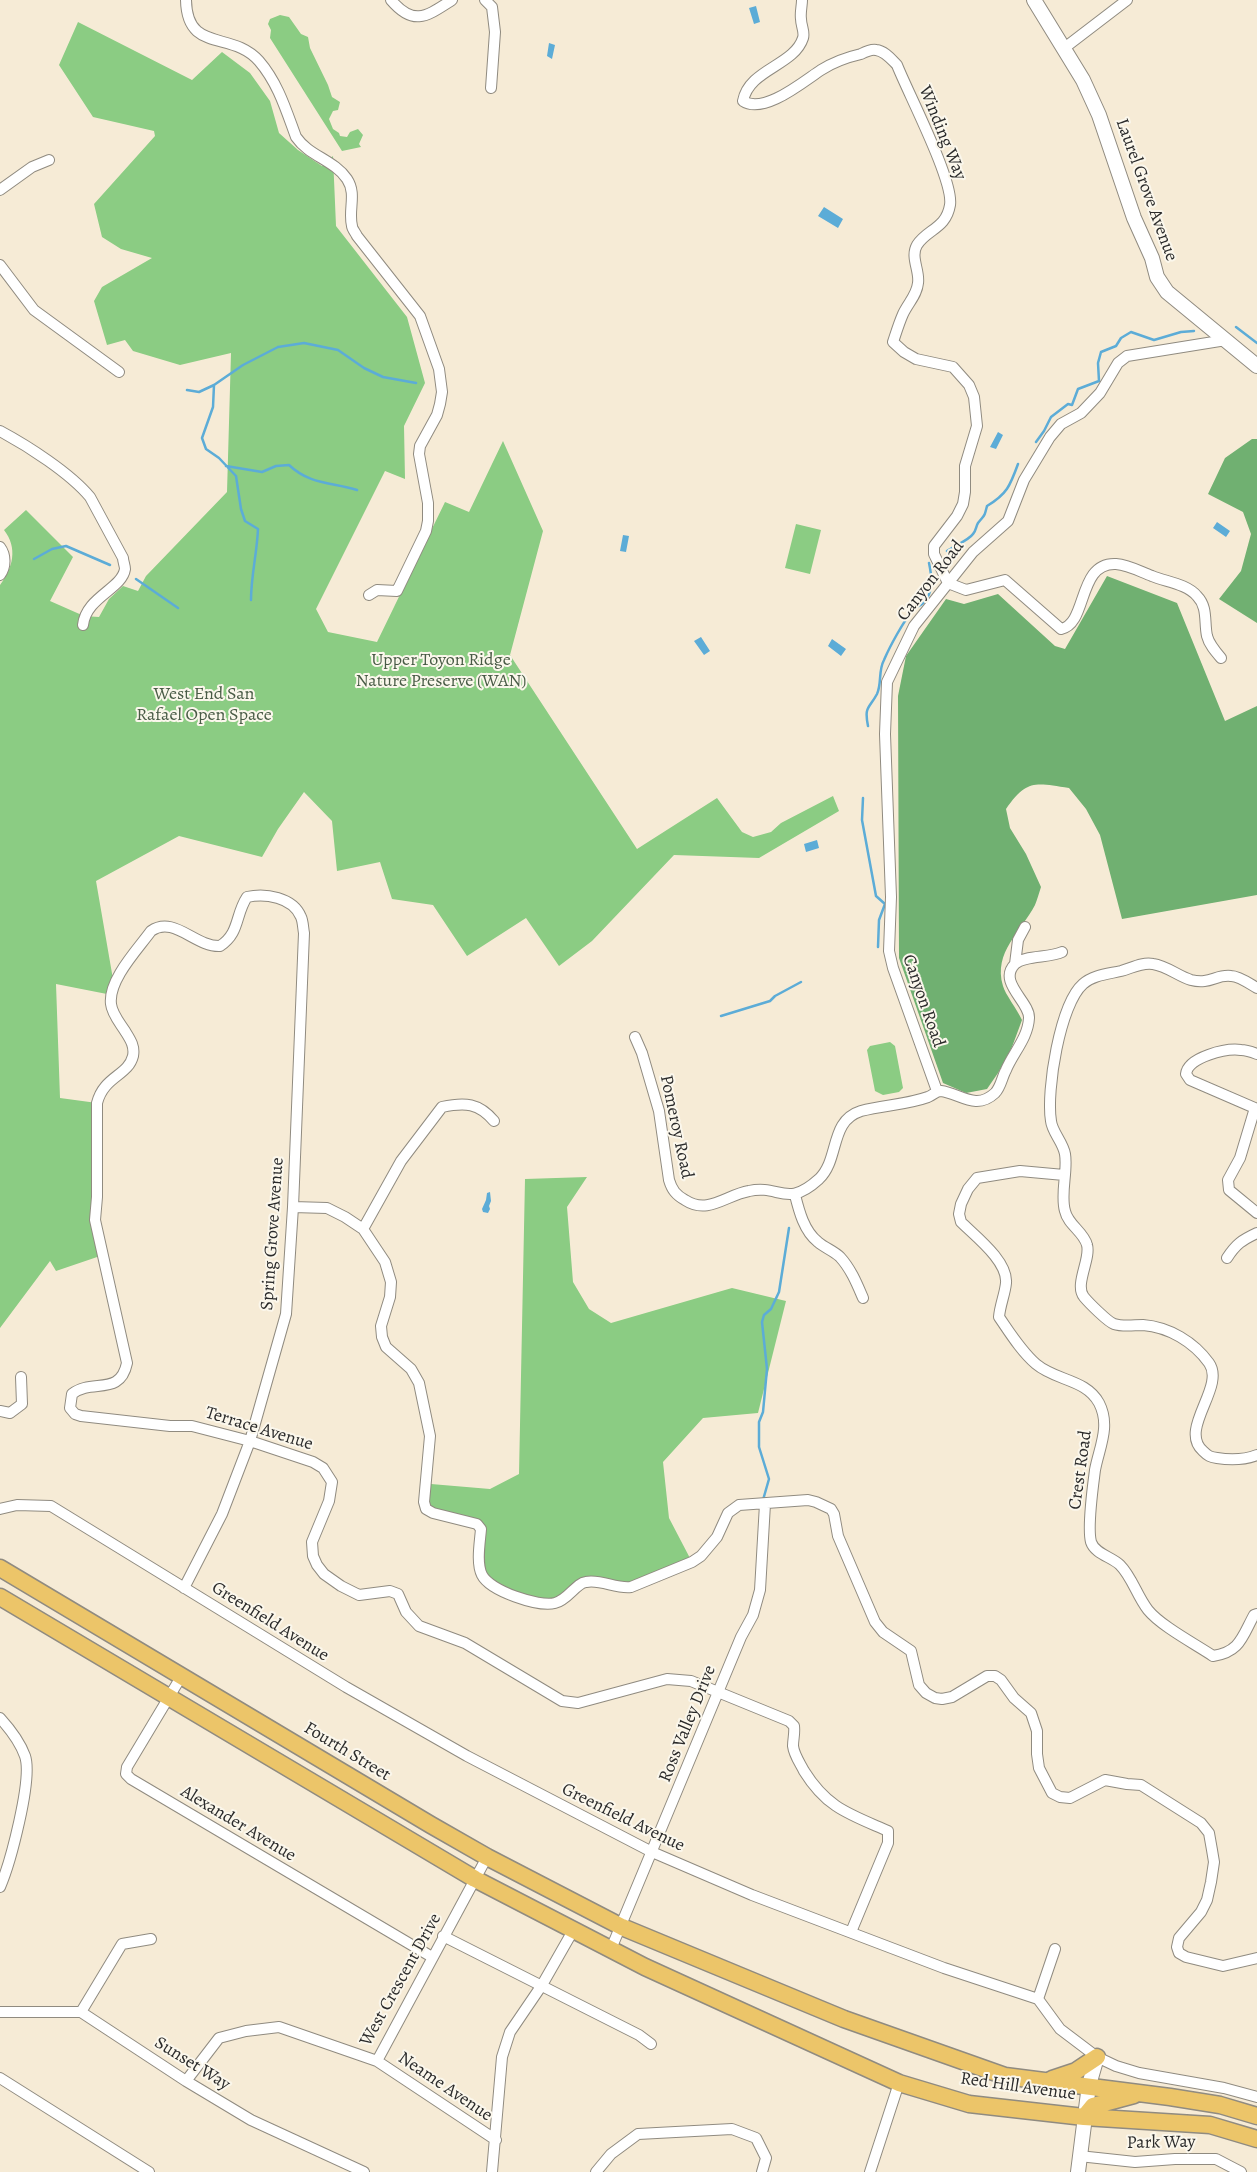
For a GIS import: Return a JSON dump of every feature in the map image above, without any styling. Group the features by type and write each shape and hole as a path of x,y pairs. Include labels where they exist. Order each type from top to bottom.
{"main road":[{"name":"Fourth Street","path":"0,1568 487,1857 622,1927 684,1953"},
{"path":"0,1597 475,1879 611,1949"},
{"name":"Red Hill Avenue","path":"611,1949 675,1981 899,2084 969,2104 1084,2117 1210,2125 1257,2139"},
{"name":"Red Hill Avenue","path":"684,1953 844,2019 1005,2076 1141,2092 1220,2105 1257,2116"},
{"path":"1047,2081 1076,2071 1096,2057"},
{"path":"1084,2117 1093,2106 1141,2092"}],"street":[{"path":"186,0 186,14 192,27 198,33 238,47 258,60 279,90 296,137 301,143 331,162 347,179 352,189 352,226 357,236 420,316 439,369 442,392 440,404 437,415 420,446 419,454 428,510 426,531 397,591 377,590 369,594"},
{"path":"391,0 401,12 413,16 427,16 452,0"},
{"path":"485,0 492,7 495,32 491,88"},
{"name":"Winding Way","path":"802,0 800,19 803,27 803,38 794,51 750,84 743,101 749,105 759,105 793,91 823,69 857,55 875,50 886,54 897,66 942,168 948,189 950,203 947,216 940,226 917,246 914,254 918,281 916,291 904,312 893,342 904,352 916,359 953,367 969,384 974,397 977,426 965,466 963,504 957,516 934,546 934,554 948,583"},
{"name":"Laurel Grove Avenue","path":"1034,0 1083,80 1099,115 1134,218 1152,258 1157,277 1167,292 1257,366"},
{"path":"1063,49 1127,0"},
{"path":"0,190 32,167 49,160"},
{"path":"0,265 34,310 119,372"},
{"name":"Canyon Road","path":"937,1092 893,968 889,951 891,897 885,734 887,682 914,626 973,552 1008,522 1024,480 1050,437 1061,424 1081,413 1100,392 1118,363 1128,356 1226,340"},
{"path":"0,431 63,473 83,489 90,497 122,558 125,569 122,578 92,604 84,616 83,625"},
{"path":"0,547 4,553 5,563 0,575"},
{"path":"948,583 966,590 1005,580 1061,629 1069,625 1075,618 1089,581 1095,573 1106,565 1126,566 1192,590 1203,604 1209,642 1220,658"},
{"name":"Terrace Avenue","path":"303,955 304,933 300,915 292,905 278,898 260,894 247,896 243,902 233,934 220,946 205,944 172,927 164,925 151,931 118,976 111,1004 114,1013 134,1047 131,1064 104,1085 97,1103 96,1228 110,1280 127,1363 122,1378 112,1384 77,1390 72,1394 70,1408 75,1414 81,1416 170,1426 192,1426 250,1441 313,1462 323,1468 329,1476 331,1491 330,1501 312,1542 313,1556 324,1574 350,1592 359,1595 390,1591 398,1594 406,1612 419,1626 465,1643 562,1701 578,1703 667,1679 691,1681 789,1722 794,1726 793,1746 795,1754 815,1789 844,1812 888,1831 888,1843 851,1932"},
{"path":"1016,964 1018,940 1025,927"},
{"path":"863,1298 845,1263 839,1256 815,1239 807,1228 800,1215 795,1195 826,1171 840,1128 853,1115 866,1110 919,1100 937,1092 943,1091 959,1098 979,1101 991,1096 998,1090 1006,1068 1024,1035 1029,1019 1013,988 1010,979 1011,970 1021,960 1053,956 1062,952"},
{"name":"Spring Grove Avenue","path":"184,1588 222,1514 250,1441 286,1314 293,1207 303,955"},
{"path":"1257,988 1232,976 1203,983 1189,980 1154,964 1140,964 1098,975 1085,982 1071,999 1054,1067 1049,1097 1051,1123 1063,1146 1066,1157 1064,1210 1067,1217 1087,1243 1088,1251 1081,1288 1083,1296 1093,1304 1103,1317 1114,1324 1146,1326 1161,1330 1183,1338 1198,1350 1211,1366 1211,1387 1195,1431 1197,1446 1209,1457 1230,1460 1257,1455"},
{"name":"Pomeroy Road","path":"635,1037 642,1053 659,1111 669,1180 672,1190 676,1194 686,1202 702,1206 719,1203 750,1190 795,1195"},
{"path":"1257,1054 1240,1050 1212,1054 1192,1062 1186,1068 1186,1074 1190,1080 1256,1108 1240,1158 1228,1180 1229,1190 1257,1213"},
{"path":"363,1229 401,1161 442,1106 457,1103 471,1105 485,1110 494,1121"},
{"name":"Crest Road","path":"1064,1175 1020,1171 977,1178 968,1189 959,1214 961,1222 1001,1263 1006,1282 999,1317 1019,1345 1037,1365 1053,1375 1085,1387 1100,1404 1104,1417 1104,1432 1095,1470 1090,1526 1091,1542 1096,1549 1118,1562 1124,1569 1135,1591 1149,1611 1213,1656 1232,1652 1240,1642 1254,1615 1257,1614"},
{"path":"293,1207 327,1208 363,1229 385,1262 391,1282 390,1297 381,1326 382,1337 386,1347 411,1369 419,1382 430,1436 424,1502 426,1509 433,1513 477,1524 480,1529 480,1568 482,1576 491,1585 528,1600 544,1603 555,1603 564,1598 582,1582 590,1581 622,1588 631,1587 692,1562 701,1556 717,1537 725,1517 732,1509 750,1504 808,1500 826,1506 834,1514 838,1536 875,1622 883,1632 910,1651 920,1684 926,1693 942,1700 952,1697 986,1676 995,1676 1001,1680 1014,1698 1031,1713 1037,1731 1039,1768 1052,1793 1060,1797 1070,1798 1105,1780 1141,1785 1201,1823 1209,1833 1214,1862 1211,1882 1207,1900 1201,1912 1179,1938 1177,1947 1179,1954 1223,1966 1257,1958"},
{"path":"1227,1258 1234,1246 1242,1239 1257,1233"},
{"path":"0,1411 10,1413 22,1404 21,1377"},
{"name":"Ross Valley Drive","path":"611,1949 622,1927 741,1637 757,1603 760,1590 765,1504"},
{"name":"Greenfield Avenue","path":"0,1509 18,1505 51,1506 346,1687 467,1756 652,1852 752,1895 944,1968 1038,1999"},
{"name":"Alexander Avenue","path":"181,1677 127,1767 126,1774 131,1779 432,1957"},
{"path":"0,1718 12,1730 26,1758 24,1796 8,1868 0,1887"},
{"name":"West Crescent Drive","path":"186,2081 219,2038 279,2027 377,2060 487,1857"},
{"path":"492,2172 502,2057 510,2032 542,1985 574,1929"},
{"path":"443,1936 639,2035 651,2044"},
{"path":"0,2012 81,2012 122,1944 151,1939"},
{"path":"1055,1949 1038,1999 1060,2029 1096,2057 1116,2066 1140,2073 1224,2088 1257,2097"},
{"name":"Sunset Way","path":"81,2012 186,2081 251,2120 364,2172"},
{"path":"1078,2172 1089,2085 1096,2057"},
{"name":"Neame Avenue","path":"377,2060 496,2140"},
{"path":"0,2078 149,2172"},
{"path":"870,2172 899,2084"},
{"path":"596,2172 611,2154 638,2134 732,2129 756,2138 766,2158 762,2172"},
{"name":"Park Way","path":"1079,2156 1135,2162 1216,2158 1241,2172"}],"green space":[{"path":"280,15 289,17 301,34 308,37 310,48 332,97 340,102 338,110 333,111 329,119 333,129 340,136 347,137 350,132 358,129 363,135 359,144 361,147 342,151 270,38 271,30 268,24 270,19"},
{"name":"West End San Rafael Open Space","path":"78,22 192,80 222,52 250,73 270,101 279,133 298,150 322,166 333,156 336,226 407,317 425,383 404,426 405,479 385,471 316,609 328,632 377,642 445,502 469,512 503,441 543,531 510,655 637,849 717,798 742,832 753,837 771,832 781,823 833,796 839,811 759,858 674,855 592,941 559,966 526,918 467,956 433,905 392,899 380,862 337,871 332,821 304,792 278,829 262,857 179,836 96,881 114,985 112,995 56,984 60,1098 97,1103 95,1220 103,1255 56,1271 50,1261 0,1328 0,585 8,572 12,558 11,544 4,530 26,510 73,557 50,601 84,616 99,617 109,599 123,586 138,591 146,576 227,492 231,353 180,365 133,351 125,340 107,345 94,301 102,287 152,258 121,249 102,237 94,204 155,136 154,131 93,117 59,65"},
{"path":"1252,439 1257,439 1257,623 1219,599 1241,571 1251,534 1243,512 1208,494 1225,458"},
{"path":"796,524 821,530 810,574 785,568"},
{"path":"1107,576 1177,603 1225,721 1257,706 1257,895 1122,919 1100,835 1086,809 1069,788 1033,785 1020,792 1006,809 1010,828 1026,854 1041,887 1035,905 1005,953 1001,974 1004,989 1022,1020 1012,1047 987,1089 966,1093 943,1083 899,958 898,696 906,656 946,599 964,604 998,594 1055,646 1065,649"},
{"path":"890,1042 895,1046 903,1088 899,1092 883,1095 875,1091 867,1050 870,1046"},
{"path":"587,1177 567,1207 573,1282 589,1309 611,1323 732,1288 786,1301 758,1413 703,1418 663,1462 669,1518 692,1562 622,1588 590,1581 564,1599 528,1600 482,1576 481,1529 426,1509 431,1484 490,1489 519,1474 525,1179"}],"water":[{"path":"756,6 760,22 754,24 749,8"},
{"path":"549,43 555,45 552,59 547,56"},
{"path":"824,207 843,219 838,228 818,216"},
{"path":"998,432 1003,435 996,449 990,447"},
{"path":"1217,522 1230,531 1226,537 1213,528"},
{"path":"623,535 629,536 626,552 620,551"},
{"path":"701,637 710,651 704,655 694,641"},
{"path":"832,639 846,649 841,656 828,646"},
{"path":"817,840 819,848 806,852 804,844"},
{"path":"490,1192 490,1209 488,1213 483,1212 482,1209 487,1193"}],"waterway":[{"path":"1236,327 1257,343"},
{"path":"1036,442 1051,417 1068,404 1072,405 1078,389 1099,381 1098,363 1101,352 1116,346 1121,338 1131,332 1154,340 1181,332 1194,331"},
{"path":"187,390 199,392 214,385 243,365 278,347 304,343 338,350 364,368 383,377 416,383"},
{"path":"214,385 213,407 202,438 206,449 219,458 236,476 241,509 245,521 258,529 251,600"},
{"path":"947,551 974,533 978,523 985,514 987,506 1007,489 1018,464"},
{"path":"226,466 262,472 276,466 289,465 313,480 357,490"},
{"path":"34,559 52,549 66,546 110,565"},
{"path":"868,726 867,711 877,694 882,664 909,615 927,599 931,590 929,563"},
{"path":"136,579 178,608"},
{"path":"863,798 862,820 876,896 885,904 879,920 878,947"},
{"path":"721,1016 770,1001 775,996 801,982"},
{"path":"763,1500 769,1479 759,1447 759,1422 763,1412 767,1369 762,1322 764,1315 771,1309 779,1292 789,1228"}],"park label":[{"name":"Upper Toyon Ridge Nature Preserve (WAN)","path":"441,671"}]}
